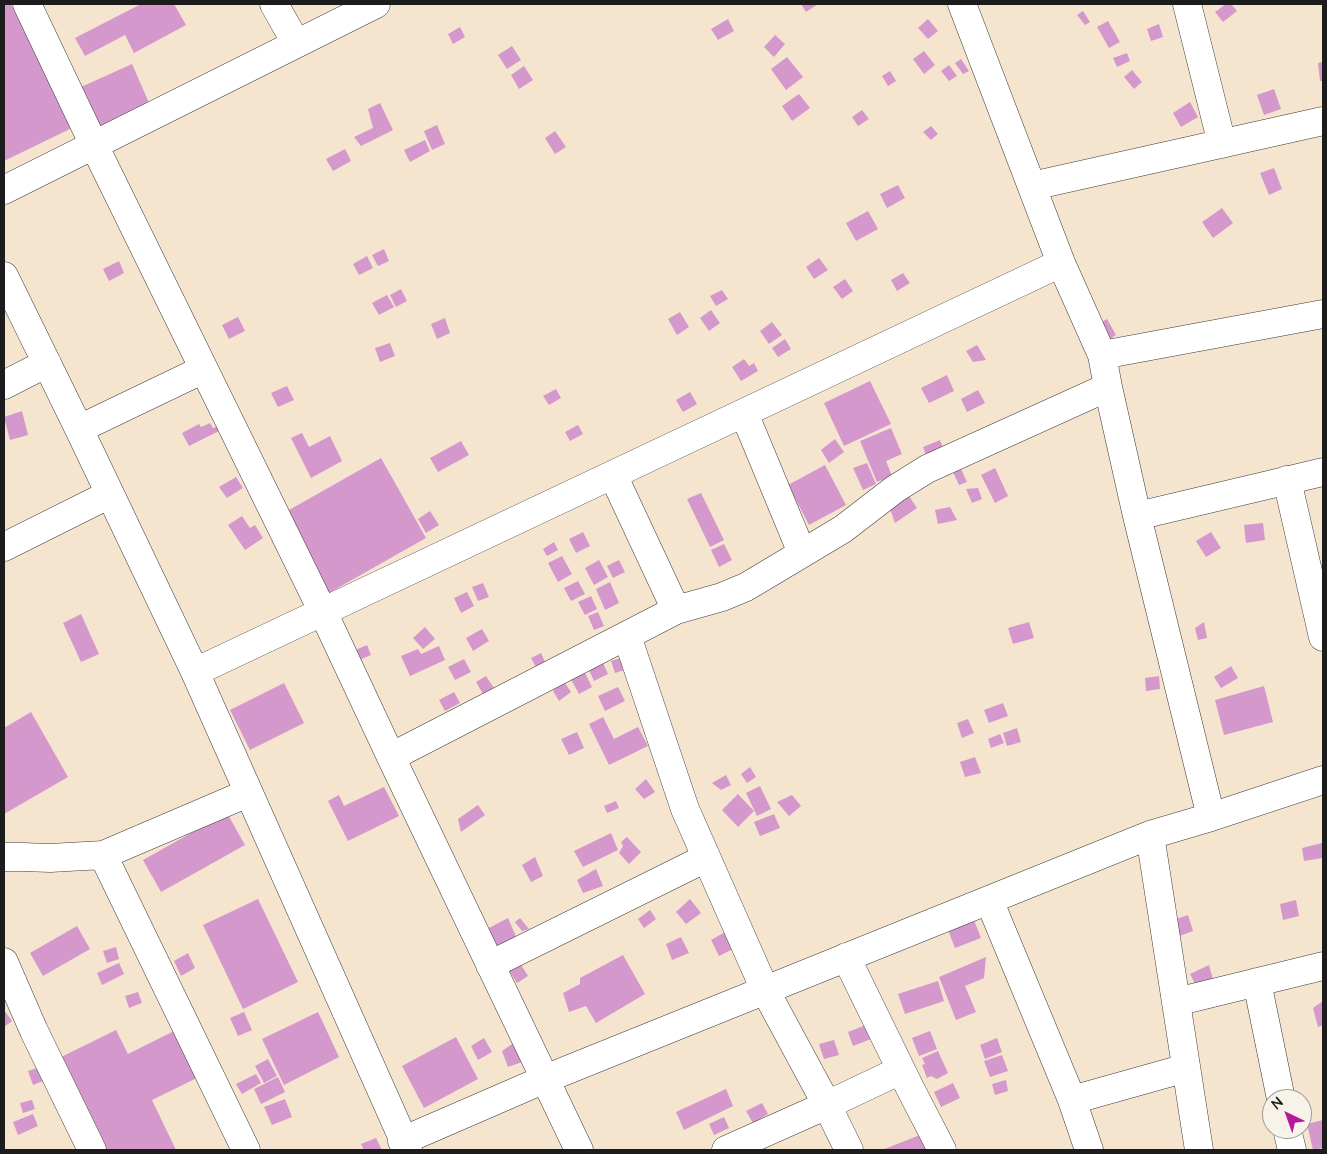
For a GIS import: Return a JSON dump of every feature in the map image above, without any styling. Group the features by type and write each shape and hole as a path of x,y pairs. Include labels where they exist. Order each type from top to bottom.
{"street":[{"path":"27,4 323,612 390,757 579,1150"},
{"path":"274,4 296,43"},
{"path":"4,190 376,4"},
{"path":"962,4 1061,263 1102,355 1137,516 1211,817"},
{"path":"1187,4 1222,144"},
{"path":"1032,186 1323,121"},
{"path":"195,672 1061,263"},
{"path":"4,276 195,672 405,1146 545,1079 1150,835 1323,780"},
{"path":"1102,355 1323,314"},
{"path":"4,385 47,363"},
{"path":"79,429 204,369"},
{"path":"390,757 676,610 722,597 746,587 843,529 895,489 928,469 1108,387"},
{"path":"744,413 802,553"},
{"path":"1137,516 1323,472"},
{"path":"613,475 676,610"},
{"path":"1287,480 1323,637"},
{"path":"4,547 110,494"},
{"path":"627,636 685,809 706,858 765,990 849,1150"},
{"path":"4,857 50,858 103,855 248,793"},
{"path":"1150,835 1199,1150"},
{"path":"103,855 246,1150"},
{"path":"490,965 706,858"},
{"path":"989,900 1072,1100 1088,1150"},
{"path":"846,957 942,1150"},
{"path":"4,962 34,1031 92,1150"},
{"path":"1176,1002 1323,966"},
{"path":"1257,982 1279,1089"},
{"path":"1072,1100 1186,1068"},
{"path":"726,1150 901,1070"}],"building":[{"path":"4,4 11,4 72,128 4,161"},
{"path":"141,4 174,4 186,25 134,53 125,35 85,56 75,38"},
{"path":"801,4 818,4 806,12"},
{"path":"1226,4 1231,4 1237,11 1223,22 1215,12"},
{"path":"1083,11 1090,22 1085,25 1077,15"},
{"path":"728,19 734,31 718,40 711,29"},
{"path":"928,19 938,31 928,39 918,28"},
{"path":"1108,21 1120,42 1109,48 1097,27"},
{"path":"1159,24 1163,37 1151,41 1147,29"},
{"path":"460,27 465,37 453,44 448,34"},
{"path":"775,35 785,44 774,57 764,47"},
{"path":"512,46 521,60 507,69 498,55"},
{"path":"924,51 935,65 924,74 913,59"},
{"path":"1127,53 1130,61 1117,67 1113,58"},
{"path":"787,57 803,77 786,90 771,69"},
{"path":"961,59 969,71 963,74 955,63"},
{"path":"1323,62 1323,81 1320,81 1318,63"},
{"path":"132,64 150,105 99,128 81,87"},
{"path":"949,65 957,76 949,81 941,71"},
{"path":"524,66 533,80 519,89 511,75"},
{"path":"1132,70 1142,82 1134,89 1124,77"},
{"path":"890,71 896,81 888,86 882,76"},
{"path":"1274,89 1281,109 1264,115 1257,95"},
{"path":"799,94 810,108 792,121 782,106"},
{"path":"1190,102 1198,117 1181,127 1173,113"},
{"path":"380,103 393,130 361,146 354,137 373,128 368,109"},
{"path":"862,110 869,119 858,126 852,117"},
{"path":"437,125 445,144 432,150 424,131"},
{"path":"931,126 938,134 931,140 923,132"},
{"path":"555,131 566,147 555,154 545,138"},
{"path":"425,140 430,151 410,162 404,150"},
{"path":"345,149 351,161 333,171 326,159"},
{"path":"1274,168 1282,189 1269,195 1260,173"},
{"path":"898,185 905,198 887,208 880,194"},
{"path":"1222,208 1233,223 1213,238 1202,222"},
{"path":"868,211 878,229 856,241 846,223"},
{"path":"384,249 389,261 378,266 372,255"},
{"path":"367,256 373,268 359,275 353,264"},
{"path":"819,258 828,270 814,279 806,267"},
{"path":"119,261 124,273 109,281 103,269"},
{"path":"903,273 910,283 897,291 891,280"},
{"path":"845,279 853,291 842,299 833,287"},
{"path":"401,289 407,301 396,307 390,295"},
{"path":"722,290 728,299 716,306 710,296"},
{"path":"387,295 394,307 379,315 372,303"},
{"path":"711,310 720,323 709,331 700,318"},
{"path":"680,312 689,327 677,335 668,319"},
{"path":"238,317 245,331 229,339 222,325"},
{"path":"445,318 450,333 437,339 431,324"},
{"path":"1107,319 1116,335 1104,343 1094,326"},
{"path":"772,322 782,335 769,344 760,331"},
{"path":"785,339 791,349 778,357 772,348"},
{"path":"390,343 395,356 380,362 375,348"},
{"path":"977,345 986,360 973,362 966,351"},
{"path":"744,359 749,366 754,363 758,371 741,381 732,367"},
{"path":"947,375 954,391 929,403 921,388"},
{"path":"870,381 891,424 844,446 824,403"},
{"path":"287,386 294,400 278,407 271,393"},
{"path":"556,389 561,398 549,405 543,396"},
{"path":"978,390 985,403 967,412 961,399"},
{"path":"690,392 697,404 683,412 676,400"},
{"path":"22,411 28,435 10,440 4,417"},
{"path":"210,423 213,428 221,425 223,429 189,446 182,433 199,424 201,427"},
{"path":"578,425 583,434 570,441 565,432"},
{"path":"891,428 902,454 886,461 892,476 877,482 860,441"},
{"path":"302,433 309,447 330,436 342,461 311,478 291,438"},
{"path":"835,439 844,452 829,463 821,450"},
{"path":"940,440 945,453 928,460 923,447"},
{"path":"461,441 469,455 438,472 430,458"},
{"path":"381,458 426,538 327,594 282,514"},
{"path":"867,463 876,484 863,490 853,468"},
{"path":"825,465 846,505 809,525 788,485"},
{"path":"995,468 1008,496 995,503 981,475"},
{"path":"961,469 967,482 959,485 953,472"},
{"path":"236,477 243,488 227,498 219,487"},
{"path":"978,488 982,499 972,503 966,489"},
{"path":"701,493 724,540 710,547 687,499"},
{"path":"909,496 917,508 895,523 890,509"},
{"path":"950,507 957,520 938,524 935,510"},
{"path":"430,511 439,525 426,533 418,519"},
{"path":"242,516 250,528 255,525 263,538 245,550 228,525"},
{"path":"1263,523 1265,540 1246,543 1244,525"},
{"path":"583,532 590,546 576,553 569,539"},
{"path":"1211,532 1221,548 1206,557 1196,541"},
{"path":"554,542 558,550 547,556 543,549"},
{"path":"724,544 732,560 719,567 711,550"},
{"path":"562,556 572,574 558,582 548,563"},
{"path":"599,560 608,577 594,585 585,568"},
{"path":"619,560 625,572 613,578 607,566"},
{"path":"578,581 585,594 571,601 564,588"},
{"path":"610,582 619,603 605,610 596,589"},
{"path":"483,583 489,597 478,601 472,587"},
{"path":"467,592 474,606 461,613 454,598"},
{"path":"591,596 597,609 585,615 578,602"},
{"path":"598,612 604,626 594,630 588,616"},
{"path":"81,614 99,654 81,662 63,623"},
{"path":"1029,622 1034,638 1013,644 1008,628"},
{"path":"1204,622 1207,638 1198,640 1195,628"},
{"path":"425,627 435,639 423,649 413,638"},
{"path":"482,629 489,641 473,651 466,638"},
{"path":"367,645 371,655 357,661 353,651"},
{"path":"439,646 445,660 410,676 401,656 418,649 421,654"},
{"path":"541,653 546,664 537,669 531,658"},
{"path":"627,656 631,668 615,673 611,661"},
{"path":"464,659 471,672 455,680 448,667"},
{"path":"602,661 608,674 594,681 588,668"},
{"path":"1231,666 1238,678 1221,688 1214,677"},
{"path":"582,667 592,687 579,694 568,674"},
{"path":"486,676 494,688 483,694 476,682"},
{"path":"1159,676 1160,689 1146,691 1145,678"},
{"path":"563,680 571,692 559,701 553,691"},
{"path":"284,683 304,723 250,750 230,710"},
{"path":"1264,686 1273,722 1224,735 1215,700"},
{"path":"618,687 625,701 605,711 598,696"},
{"path":"454,692 460,703 445,711 439,700"},
{"path":"1003,703 1008,716 989,723 984,710"},
{"path":"31,712 68,777 4,814 4,728"},
{"path":"603,717 614,739 638,727 648,746 609,765 589,724"},
{"path":"968,719 974,733 962,738 957,723"},
{"path":"1017,728 1021,742 1007,746 1003,733"},
{"path":"577,732 584,748 569,755 561,739"},
{"path":"1000,734 1004,743 991,748 988,739"},
{"path":"975,757 981,773 965,777 960,762"},
{"path":"750,767 756,777 747,783 741,774"},
{"path":"726,775 731,785 721,790 712,783"},
{"path":"646,779 655,792 644,799 635,789"},
{"path":"760,786 771,809 757,816 746,793"},
{"path":"384,787 399,816 348,841 328,801 339,795 344,806"},
{"path":"738,794 754,811 738,827 722,810"},
{"path":"792,795 801,806 789,816 777,802"},
{"path":"616,801 619,808 607,813 604,806"},
{"path":"478,805 485,815 461,832 458,819"},
{"path":"227,813 245,845 161,892 143,860"},
{"path":"774,814 780,828 760,836 754,822"},
{"path":"611,833 618,850 583,867 574,851"},
{"path":"627,837 641,852 629,864 619,853 623,846 621,842"},
{"path":"1322,843 1323,858 1304,861 1302,848"},
{"path":"535,857 543,876 531,882 522,865"},
{"path":"596,869 603,886 583,893 577,880"},
{"path":"258,899 298,982 243,1009 203,925"},
{"path":"690,899 701,913 686,924 676,912"},
{"path":"1296,900 1299,916 1283,920 1280,904"},
{"path":"650,910 656,919 644,928 638,919"},
{"path":"971,912 981,938 955,948 945,922"},
{"path":"1188,915 1193,931 1177,937 1171,921"},
{"path":"508,918 517,939 496,948 487,929"},
{"path":"520,918 529,929 522,931 515,922"},
{"path":"77,926 90,949 43,976 30,953"},
{"path":"725,932 733,949 719,956 711,940"},
{"path":"681,937 689,953 672,960 666,944"},
{"path":"116,947 119,959 107,963 103,951"},
{"path":"188,953 195,968 181,976 174,961"},
{"path":"623,955 645,994 596,1023 586,1006 569,1012 563,993 580,984 580,978"},
{"path":"986,957 984,978 965,986 976,1012 956,1020 939,977"},
{"path":"518,960 528,976 517,983 507,967"},
{"path":"119,963 124,974 102,985 97,973"},
{"path":"1209,965 1214,983 1198,990 1190,974"},
{"path":"938,981 944,1001 905,1014 898,994"},
{"path":"138,992 142,1003 129,1008 125,996"},
{"path":"1323,1001 1323,1025 1318,1027 1313,1008"},
{"path":"4,1010 12,1021 4,1027"},
{"path":"244,1012 252,1030 238,1036 230,1018"},
{"path":"318,1012 339,1057 284,1085 262,1039"},
{"path":"866,1025 871,1039 853,1046 848,1032"},
{"path":"180,1028 203,1075 152,1100 176,1150 102,1150 57,1059 116,1030 128,1054"},
{"path":"930,1031 937,1049 919,1056 912,1038"},
{"path":"456,1037 478,1079 424,1108 402,1066"},
{"path":"484,1038 492,1052 478,1060 471,1046"},
{"path":"997,1038 1002,1052 985,1059 980,1045"},
{"path":"518,1040 525,1061 508,1067 502,1051"},
{"path":"834,1040 839,1055 824,1059 819,1044"},
{"path":"938,1051 948,1073 937,1079 931,1076 927,1078 922,1065 925,1064 922,1058"},
{"path":"1002,1055 1008,1071 990,1077 984,1061"},
{"path":"268,1059 277,1076 264,1083 255,1066"},
{"path":"46,1065 51,1078 33,1085 28,1071"},
{"path":"256,1074 261,1083 242,1094 236,1084"},
{"path":"278,1077 285,1092 261,1104 254,1089"},
{"path":"1006,1080 1008,1091 995,1095 992,1084"},
{"path":"953,1083 960,1098 941,1107 934,1092"},
{"path":"726,1089 733,1106 684,1130 676,1112"},
{"path":"285,1099 292,1117 272,1125 264,1107"},
{"path":"32,1100 35,1109 23,1113 20,1103"},
{"path":"762,1103 768,1114 753,1123 746,1111"},
{"path":"33,1114 38,1126 18,1135 13,1122"},
{"path":"724,1117 729,1128 714,1135 709,1124"},
{"path":"1323,1120 1323,1148 1313,1150 1310,1139 1312,1139 1312,1123"},
{"path":"925,1133 932,1150 882,1150"},
{"path":"376,1138 382,1150 364,1150 361,1144"}]}
